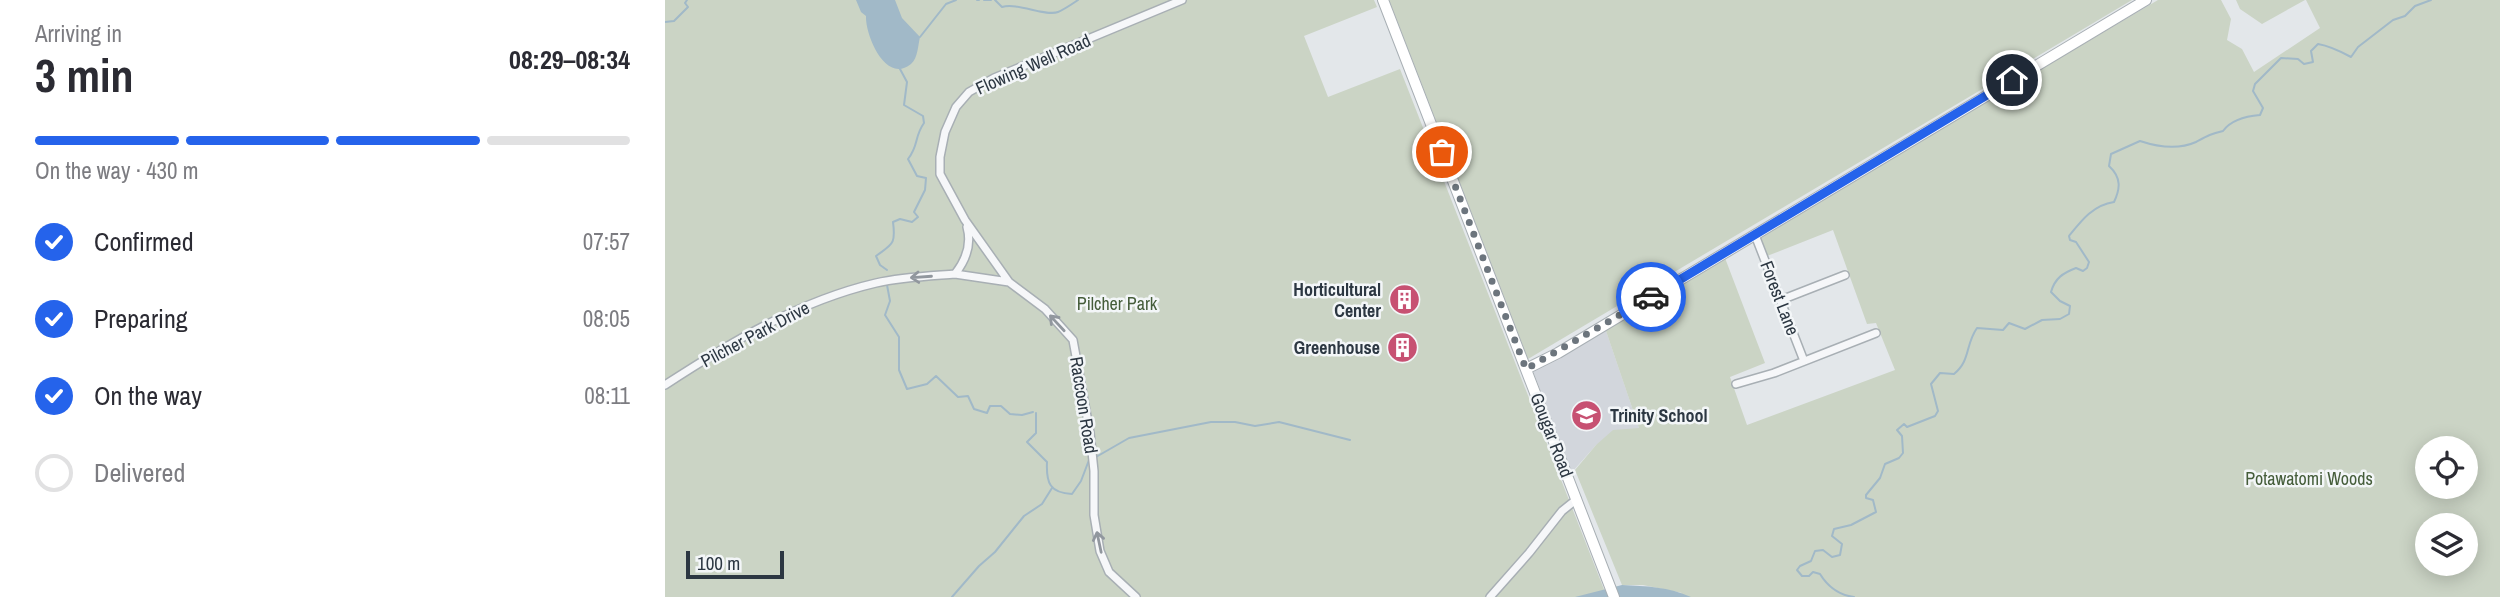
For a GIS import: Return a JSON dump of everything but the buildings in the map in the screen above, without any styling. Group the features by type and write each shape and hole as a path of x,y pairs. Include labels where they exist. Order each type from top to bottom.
{"street":[{"name":"Flowing Well Road","path":"1009,282 965,220 940,174 945,132 955,107 969,92 994,78 1182,0"},
{"name":"Gougar Road","path":"1383,0 1614,597"},
{"path":"1526,369 1558,353 2146,0"},
{"path":"955,274 964,262 970,238 965,220"},
{"name":"Forest Lane","path":"1755,235 1804,361"},
{"name":"Raccoon Road","path":"955,274 1009,282 1045,309 1073,340 1090,433 1094,471 1094,515 1100,551 1109,572 1136,597"},
{"name":"Pilcher Park Drive","path":"665,384 786,313 876,283 955,274"},
{"path":"1781,300 1845,275"},
{"path":"1736,384 1876,333"},
{"path":"1490,597 1562,511 1577,499"}],"shaded area":[{"path":"1605,328 1639,428 1596,445 1572,472 1533,371"}],"green space":[{"name":"Pilcher Park","path":"665,0 1374,0 1377,7 1304,36 1328,97 1400,69 1607,597 665,597"},
{"path":"1389,0 2132,0 1528,359"},
{"name":"Potawatomi Woods","path":"2158,0 2221,0 2231,19 2227,40 2242,49 2254,72 2320,28 2306,0 2500,0 2500,597 1673,597 1682,593 1643,585 1622,585 1575,470 1613,430 1639,428 1605,328 1725,258 1765,363 1730,377 1747,425 1895,370 1876,323 1867,324 1833,230 1767,256 1758,236"},
{"path":"2236,0 2305,0 2262,24 2240,9"}],"water":[{"path":"856,0 895,0 902,18 920,37 911,64 902,69 893,68 878,55 869,34 866,16 861,12"},
{"path":"1622,585 1666,589 1691,597 1575,597"}],"waterway":[{"path":"665,22 674,21 688,7 685,3 687,0"},
{"path":"920,37 946,4 956,0"},
{"path":"984,0 991,0"},
{"path":"995,0 1002,7 1015,6 1046,13 1061,11 1078,0"},
{"path":"1854,597 1834,590 1820,574 1813,572 1809,576 1802,576 1797,570 1811,561 1815,551 1823,550 1832,557 1840,555 1842,544 1832,536 1834,529 1851,525 1876,512 1873,500 1866,498 1866,495 1880,478 1885,464 1899,458 1903,453 1902,436 1897,430 1904,424 1907,427 1935,416 1938,411 1931,384 1940,373 1954,374 1959,369 1977,328 2003,330 2009,323 2025,329 2042,320 2060,319 2069,314 2070,306 2051,292 2063,274 2076,268 2083,271 2087,268 2089,262 2069,236 2094,210 2114,202 2119,184 2109,166 2111,154 2140,141 2168,147 2182,146 2223,131 2240,119 2260,115 2263,108 2253,91 2255,84 2281,58 2298,59 2304,64 2313,62 2311,51 2318,44 2351,57 2358,47 2393,20 2405,16 2415,6 2431,0"},
{"path":"887,270 880,265 876,256 892,243 893,222 900,219 912,222 918,217 914,212 925,190 926,178 917,176 908,159 924,123 923,116 904,105 907,82 900,69"},
{"path":"887,285 890,301 885,315 899,337 899,370 907,389 927,384 936,376 958,397 968,396 974,409 987,413 990,406 1001,406 1010,414 1033,412"},
{"path":"1036,413 1036,433 1027,442 1047,462 1047,476 1054,489 1072,494 1081,481 1089,460"},
{"path":"1096,457 1129,438 1211,422 1235,422 1255,426 1279,422 1350,440"},
{"path":"952,597 995,552 1024,516 1042,504 1052,488"}],"way so far":[{"path":"1442,152 1526,369 1558,353 1651,297"}],"place":[{"name":"Horticultural Center","path":"1404,299"},
{"name":"Greenhouse","path":"1403,347"},
{"name":"Trinity School","path":"1587,415"}],"route":[{"path":"1651,297 2012,80"}]}
